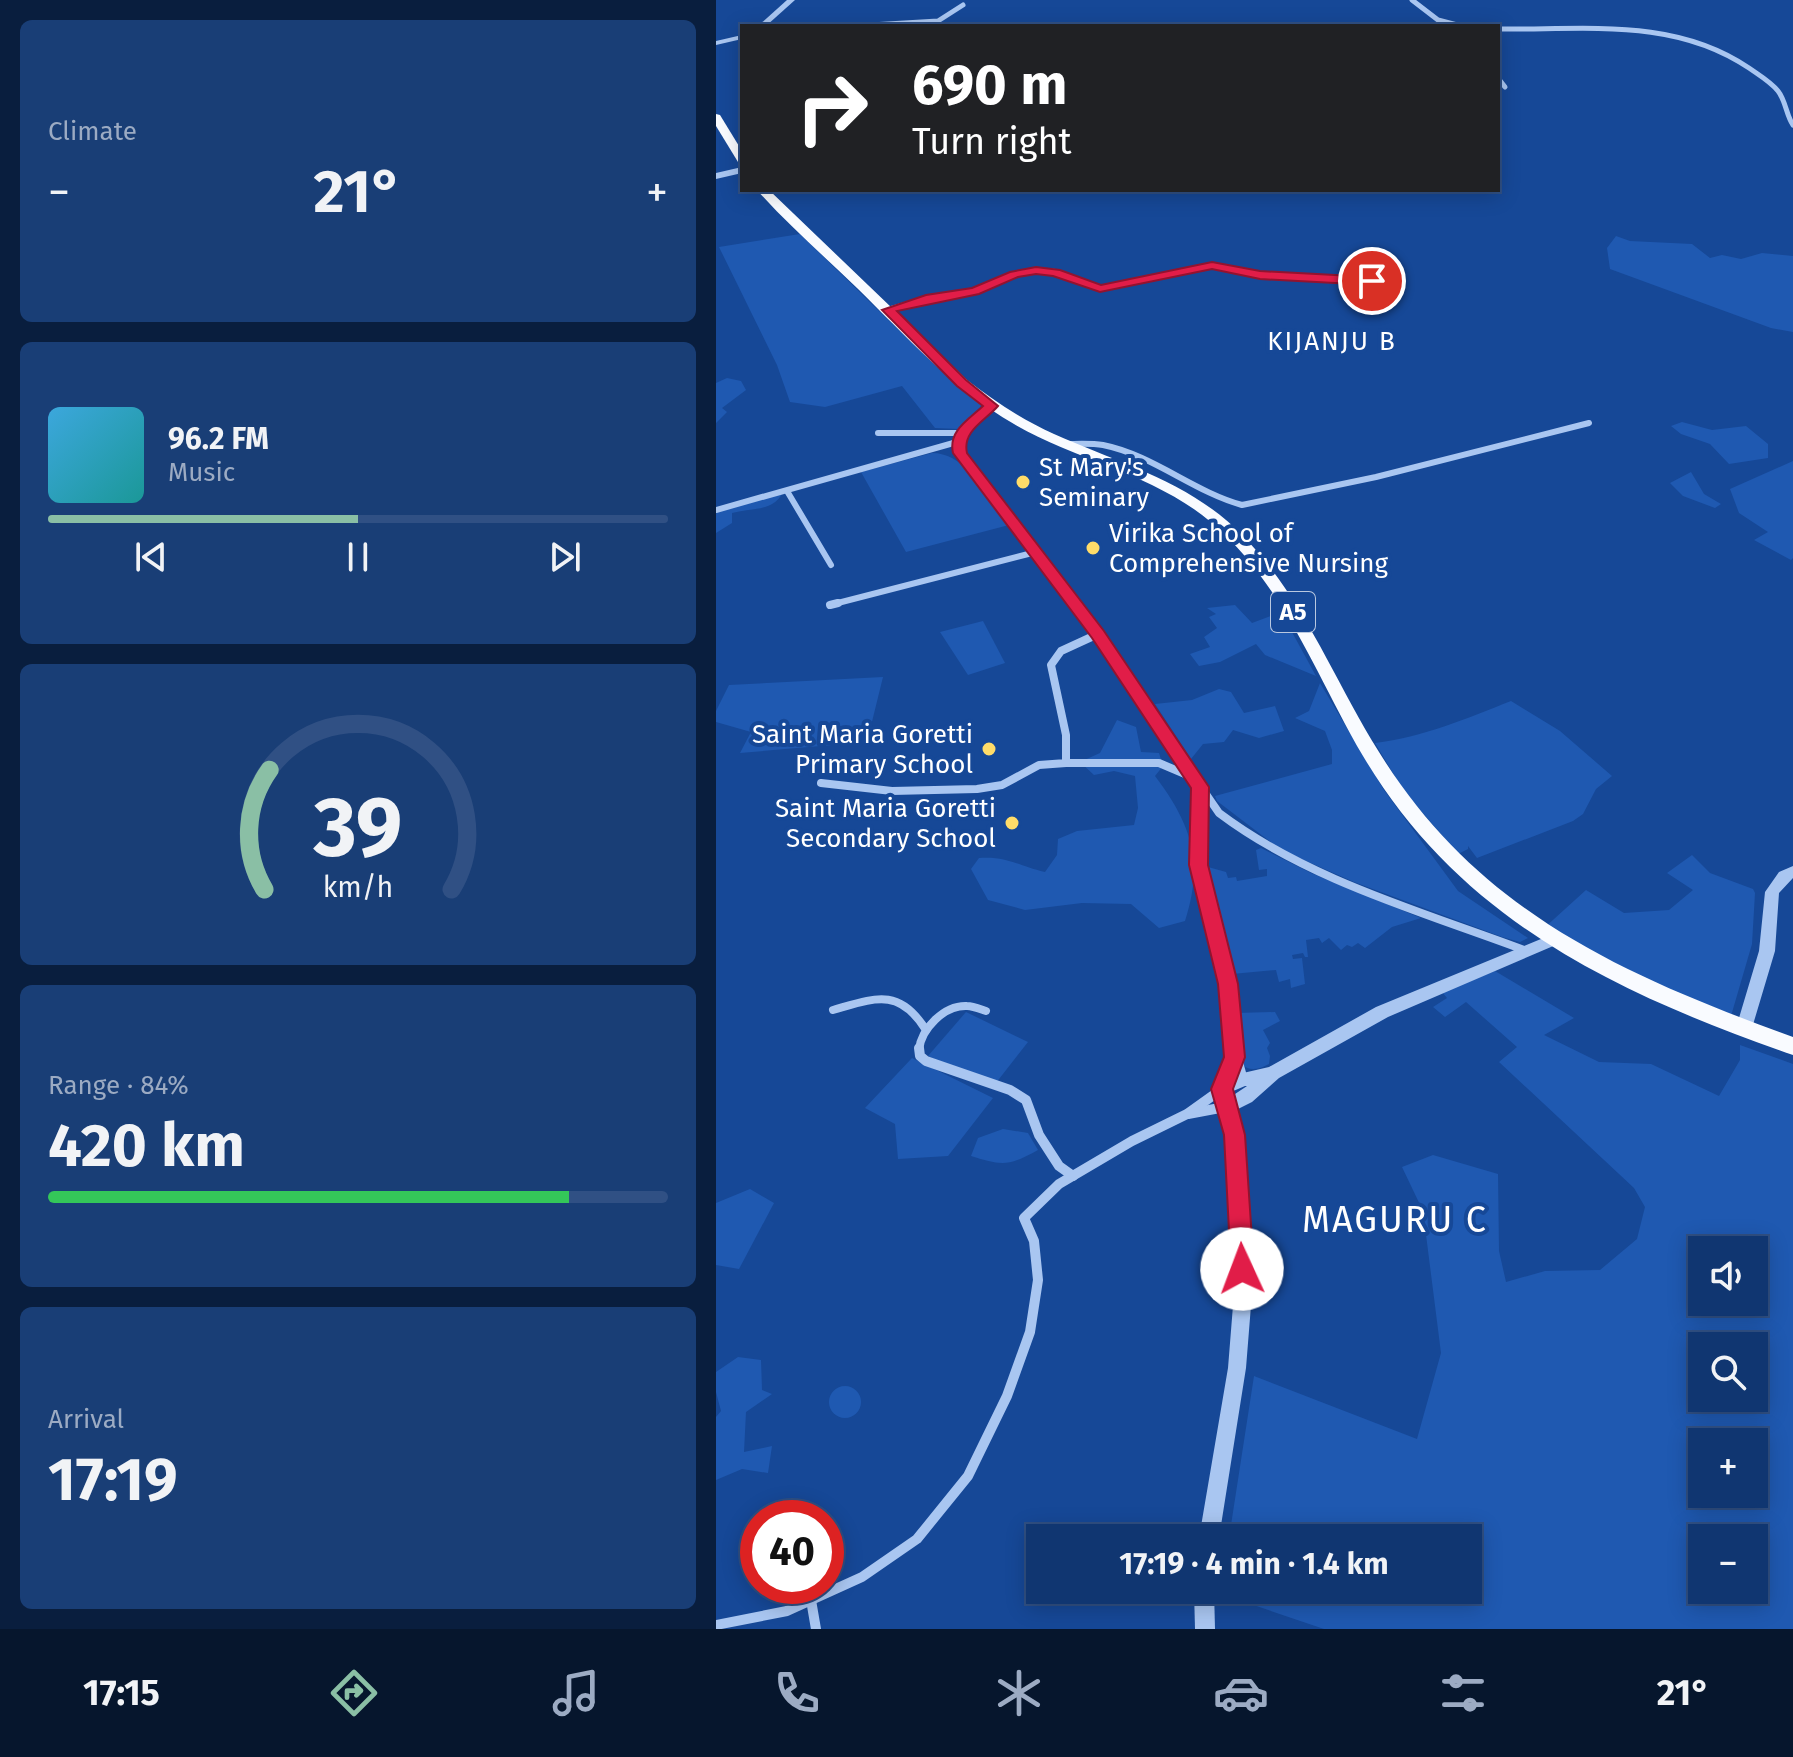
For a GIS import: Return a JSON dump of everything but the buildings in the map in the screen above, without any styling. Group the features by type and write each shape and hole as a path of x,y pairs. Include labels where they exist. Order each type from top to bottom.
{"highway":[{"path":"716,117 740,157"},
{"name":"A5","path":"765,192 962,383 991,406 1065,444 1121,463 1168,486 1191,499 1239,539 1285,599 1371,754 1405,807 1470,879 1553,940 1641,987 1793,1046"}],"street":[{"path":"764,24 791,0"},
{"path":"1412,0 1438,20 1453,24"},
{"path":"888,24 938,21 963,5"},
{"path":"1500,29 1616,28 1698,40 1730,52 1773,86 1780,93 1785,113 1793,125"},
{"path":"716,43 740,37"},
{"path":"1500,81 1505,87"},
{"path":"716,176 740,170"},
{"path":"888,310 926,299 974,292 1015,274 1036,270 1055,272 1100,289 1212,266 1260,275 1372,281"},
{"path":"716,510 959,438 991,406"},
{"path":"1065,444 1103,445 1159,466 1220,499 1242,505 1376,477 1589,423"},
{"path":"878,433 959,438"},
{"path":"959,438 960,453 1098,634 1173,750 1219,813 1252,838 1310,869 1524,950"},
{"path":"787,491 831,565"},
{"path":"830,605 1036,552"},
{"path":"1066,763 1066,735 1051,665 1061,651 1098,634"},
{"path":"1159,763 1173,750"},
{"path":"821,783 892,791 977,789 1002,785 1039,765 1066,763 1159,763 1193,778"},
{"path":"1200,787 1198,865 1228,984 1235,1057 1245,1089 1234,1135"},
{"path":"1744,1028 1767,951 1772,892 1784,876 1793,871"},
{"path":"844,1585 862,1577 917,1539 968,1476 1007,1396 1030,1332 1038,1280 1034,1241 1024,1218 1059,1184 1132,1141 1245,1089 1406,1000 1553,940"},
{"path":"833,1010 875,999 891,999 907,1003 916,1011 926,1030"},
{"path":"986,1011 966,1006 952,1010 926,1030 919,1043 920,1056 926,1061 1010,1090 1026,1100 1039,1135 1059,1166 1073,1176"},
{"path":"1211,1524 1237,1368 1243,1293 1234,1135 1223,1098 1235,1057"},
{"path":"1187,1114 1223,1098"},
{"path":"716,1625 787,1611 802,1604"},
{"path":"812,1604 816,1629"},
{"path":"1204,1604 1205,1629"}],"shaded area":[{"path":"800,234 913,344 982,405 959,429 935,428 902,386 825,407 790,402 777,365 719,247"},
{"path":"1616,236 1630,241 1692,244 1710,258 1722,255 1741,259 1762,253 1793,256 1793,332 1771,328 1610,269 1607,248"},
{"path":"727,378 741,381 746,390 722,408 727,412 716,423 716,383"},
{"path":"1682,422 1712,430 1746,426 1768,444 1768,458 1729,464 1710,444 1681,434 1671,426"},
{"path":"932,453 945,455 967,469 1009,525 906,552 861,472"},
{"path":"1793,461 1791,560 1754,540 1768,532 1739,513 1730,489"},
{"path":"1691,472 1704,494 1721,504 1715,508 1683,496 1670,483"},
{"path":"782,494 766,507 732,513 732,523 716,533 716,512"},
{"path":"1235,605 1252,623 1281,612 1316,676 1265,655 1256,644 1220,662 1199,666 1190,654 1210,647 1204,637 1217,628 1209,617 1216,614 1207,608"},
{"path":"983,621 1005,663 968,675 940,632"},
{"path":"883,677 867,742 740,753 751,732 716,722 716,711 729,685"},
{"path":"1320,683 1384,790 1458,891 1528,938 1520,942 1502,937 1354,882 1281,850 1217,801 1215,796 1332,764 1332,750 1325,731 1295,718 1309,711"},
{"path":"1219,689 1231,692 1244,713 1275,706 1284,731 1259,738 1233,730 1224,742 1203,744 1191,759 1155,704 1192,700"},
{"path":"1511,701 1560,731 1612,776 1596,789 1583,814 1573,821 1477,858 1468,846 1458,854 1403,790 1375,743 1427,732"},
{"path":"1117,720 1136,727 1141,752 1159,753 1163,766 1155,776 1186,828 1194,862 1194,880 1185,921 1159,928 1131,904 1082,903 1025,910 988,900 971,869 979,858 1006,860 1045,872 1057,855 1058,839 1077,831 1134,825 1138,808 1135,776 1114,771 1094,775 1080,762 1100,753"},
{"path":"1261,848 1311,873 1421,918 1392,927 1365,948 1358,943 1341,950 1329,938 1322,943 1319,938 1306,940 1308,957 1303,953 1292,955 1293,959 1302,958 1305,984 1291,988 1290,979 1279,982 1276,970 1232,974 1208,896 1206,870 1208,867 1226,872 1228,878 1236,877 1237,881 1267,876 1267,869 1259,870 1256,850"},
{"path":"1692,855 1710,873 1753,889 1755,893 1752,944 1731,1016 1663,993 1543,929 1586,890 1624,913 1669,910 1693,890 1667,873"},
{"path":"1495,971 1574,1018 1544,1035 1599,1062 1651,1064 1719,1096 1740,1060 1740,1045 1793,1064 1793,1629 1324,1629 1250,1604 1482,1604 1482,1524 1231,1524 1254,1376 1417,1439 1441,1353 1423,1211 1402,1167 1433,1155 1498,1174 1499,1251 1506,1282 1545,1271 1600,1270 1637,1239 1645,1207 1634,1188 1499,1062 1517,1047 1466,1002 1445,1017 1433,1007 1447,998 1442,992"},
{"path":"966,1012 1028,1042 992,1088 928,1056"},
{"path":"1275,1012 1280,1021 1263,1030 1270,1043 1267,1048 1269,1064 1257,1069 1248,1068 1238,1055 1235,1013"},
{"path":"912,1058 993,1098 948,1156 898,1159 895,1124 865,1108"},
{"path":"1003,1129 1028,1133 1038,1150 1005,1163 971,1156 978,1138"},
{"path":"750,1189 774,1203 739,1269 716,1265 716,1203"},
{"path":"738,1357 761,1360 762,1390 772,1394 746,1412 744,1452 772,1446 768,1473 742,1469 716,1480 716,1417 721,1411 716,1392 716,1372"},
{"path":"845,1386 856,1391 861,1402 856,1413 845,1418 834,1413 829,1402 834,1391"}],"place":[{"name":"St Mary's Seminary","path":"1023,482"},
{"name":"Virika School of Comprehensive Nursing","path":"1093,548"},
{"name":"Saint Maria Goretti Primary School","path":"989,749"},
{"name":"Saint Maria Goretti Secondary School","path":"1012,823"}],"district":[{"name":"KIJANJU B","path":"1332,341"},
{"name":"MAGURU C","path":"1395,1220"}],"route":[{"path":"1242,1269 1234,1135 1222,1089 1235,1057 1228,984 1198,865 1200,787 1098,634 960,453 957,442 961,433 991,406 939,362 888,310 926,299 974,292 1015,274 1036,270 1055,272 1100,289 1212,266 1260,275 1372,281"}]}
